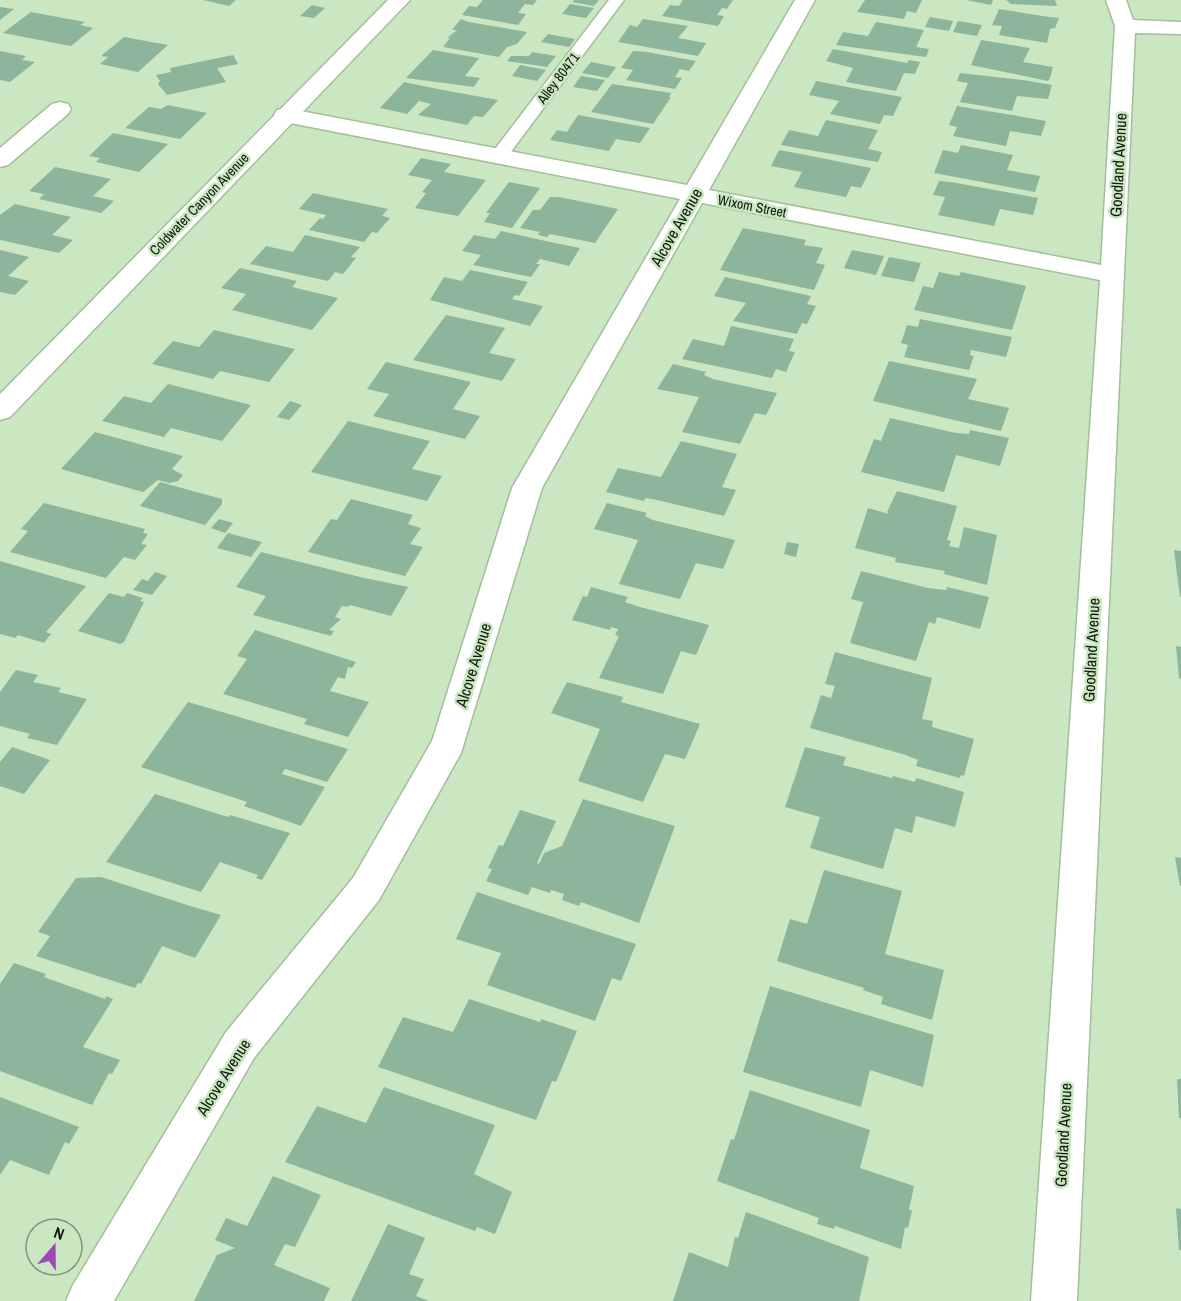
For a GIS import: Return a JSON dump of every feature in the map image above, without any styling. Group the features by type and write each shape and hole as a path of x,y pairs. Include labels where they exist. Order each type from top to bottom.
{"street":[{"name":"Coldwater Canyon Avenue","path":"0,411 285,115 400,0"},
{"name":"Alcove Avenue","path":"89,1301 240,1045 366,889 449,743 527,488 805,0"},
{"path":"1120,13 1181,28"},
{"name":"Goodland Avenue","path":"1054,1301 1113,275 1120,13"},
{"path":"0,160 60,109"},
{"name":"Wixom Street","path":"285,115 1113,275"}],"lane":[{"name":"Alley 80471","path":"498,157 617,0"}],"building":[{"path":"203,0 236,0 229,6"},
{"path":"483,0 537,0 533,5 525,4 518,13 526,14 518,25 462,15 469,6 477,7"},
{"path":"574,0 599,0 594,6 572,2"},
{"path":"683,0 733,0 727,9 722,8 717,15 724,16 718,26 662,16 670,5 679,6"},
{"path":"865,0 922,0 916,13 907,11 904,19 857,12"},
{"path":"966,0 993,0 991,5"},
{"path":"1006,0 1055,0 1057,6 1011,4"},
{"path":"570,4 594,8 586,18 562,14"},
{"path":"312,5 325,8 314,18 300,16"},
{"path":"0,7 14,9 0,20"},
{"path":"999,9 1059,18 1055,28 1050,29 1047,43 999,35 1002,26 992,25"},
{"path":"31,12 85,22 80,25 93,28 71,46 3,33"},
{"path":"930,17 953,21 949,31 925,27"},
{"path":"461,19 527,32 517,44 507,47 499,57 443,47 450,38 447,38 457,30 452,30"},
{"path":"643,19 688,26 678,38 706,43 698,56 618,42 630,25 637,27"},
{"path":"958,21 982,25 977,36 953,32"},
{"path":"876,22 924,30 916,47 929,49 926,57 836,45 843,32 868,36"},
{"path":"548,34 575,39 569,47 541,42"},
{"path":"124,37 168,45 138,72 100,64 108,57 101,56"},
{"path":"981,40 1030,48 1023,62 1053,67 1050,78 1048,81 971,65"},
{"path":"833,49 907,63 909,60 920,62 915,74 904,73 896,91 846,82 853,68 826,61"},
{"path":"433,50 479,58 465,76 480,78 474,87 406,78"},
{"path":"0,51 26,56 22,60 35,62 10,82 0,80"},
{"path":"633,51 696,61 689,71 680,69 675,77 682,78 675,89 626,80 633,70 621,68"},
{"path":"532,52 556,56 547,67 507,61 511,56 529,56"},
{"path":"233,55 238,64 217,68 226,82 167,95 158,84 160,81 156,75 171,72 170,68"},
{"path":"591,62 616,67 608,78 582,73"},
{"path":"520,65 546,70 537,81 512,76"},
{"path":"960,73 1052,85 1048,99 1017,96 1012,111 960,102 968,83 957,81"},
{"path":"581,76 605,80 597,91 573,87"},
{"path":"816,81 902,97 893,116 884,115 880,124 830,114 839,101 809,95"},
{"path":"404,82 498,100 483,117 474,116 467,125 418,115 431,104 419,101 407,114 380,108"},
{"path":"612,84 671,93 669,97 671,97 653,124 591,112"},
{"path":"168,105 207,113 180,139 125,128 149,107 161,109"},
{"path":"957,106 1046,121 1041,136 1010,131 1006,146 953,136 957,127 949,125"},
{"path":"578,115 650,128 640,143 616,139 609,151 550,140 557,130 567,132"},
{"path":"826,120 878,130 868,149 882,152 878,162 781,145 789,130 818,136"},
{"path":"113,133 168,144 139,172 96,162 100,158 89,156"},
{"path":"961,145 1013,155 1007,170 1040,176 1035,192 934,173 943,150 958,153"},
{"path":"779,150 871,168 861,188 851,186 846,197 794,187 802,172 771,166"},
{"path":"421,158 451,164 444,172 486,180 458,216 415,208 426,193 422,192 432,180 408,175"},
{"path":"55,167 111,179 93,196 114,201 101,213 39,199 44,194 29,191"},
{"path":"939,181 1038,198 1033,215 1000,209 994,226 938,215 945,197 933,195"},
{"path":"509,182 540,188 512,228 484,222 490,213 486,213"},
{"path":"313,193 388,209 382,216 390,218 377,233 372,232 364,242 309,230 326,215 299,209"},
{"path":"550,197 618,209 595,243 550,234 547,237 538,235 540,232 520,228 533,210 540,210"},
{"path":"15,204 71,217 52,235 73,240 59,253 0,240 0,215"},
{"path":"743,228 806,240 804,245 823,248 816,263 825,265 814,290 720,270"},
{"path":"501,231 580,248 569,266 540,259 536,264 540,264 531,277 473,265 481,255 462,251 474,235 495,239"},
{"path":"305,235 360,247 351,257 356,258 343,274 335,272 328,281 250,264 266,246 293,252"},
{"path":"0,250 29,257 8,276 29,281 15,295 0,292"},
{"path":"852,250 884,256 876,275 844,268"},
{"path":"889,257 921,263 914,282 881,276"},
{"path":"240,268 297,281 292,287 338,298 312,330 232,310 246,294 221,288"},
{"path":"470,270 528,282 519,296 515,295 512,299 543,306 530,326 430,300 444,277 462,281"},
{"path":"939,272 959,276 961,272 1026,286 1012,330 914,310 923,286 933,288"},
{"path":"725,277 811,296 807,304 816,306 807,324 802,323 797,334 733,321 746,303 714,296"},
{"path":"446,315 505,328 489,353 516,359 502,381 413,360"},
{"path":"920,319 1012,337 1006,357 971,350 970,355 974,356 969,370 904,357 908,345 901,343 907,325 918,327"},
{"path":"731,326 794,339 789,351 795,352 786,372 776,369 772,378 682,359 693,339 724,346"},
{"path":"214,330 295,349 269,382 220,371 213,379 152,364 173,341 199,347"},
{"path":"889,361 977,379 968,399 1009,408 1001,431 873,401"},
{"path":"386,362 471,382 453,409 480,416 465,439 373,416 389,394 367,389"},
{"path":"673,364 706,372 704,375 713,379 777,393 766,415 755,413 740,444 682,432 699,397 657,389"},
{"path":"168,384 251,405 222,441 171,428 164,437 102,421 124,396 151,403"},
{"path":"290,401 302,405 289,420 277,417"},
{"path":"890,418 956,433 969,434 970,430 1009,438 1000,466 956,455 944,492 861,472 874,439 881,441"},
{"path":"348,421 430,441 412,469 442,476 427,501 311,472"},
{"path":"95,432 183,456 172,469 183,475 178,481 169,483 158,480 143,492 61,469"},
{"path":"681,441 737,454 722,487 736,490 724,516 657,500 646,498 644,501 606,492 618,468 661,477"},
{"path":"160,482 222,499 222,504 205,525 140,506"},
{"path":"897,491 957,506 947,540 951,541 949,546 959,548 964,527 997,535 987,585 944,574 945,571 895,562 896,558 855,548 868,508 889,514 887,512"},
{"path":"351,499 413,515 408,524 421,528 410,544 423,547 405,576 308,552 331,519 337,520"},
{"path":"44,503 145,529 143,533 148,534 141,544 147,545 135,560 124,557 106,578 10,552 28,531 21,529"},
{"path":"607,503 647,513 645,516 653,520 735,540 723,569 696,563 680,599 619,584 638,540 594,529"},
{"path":"219,519 233,523 225,533 211,528"},
{"path":"228,533 262,542 251,557 217,548"},
{"path":"787,542 799,544 796,557 784,554"},
{"path":"1174,550 1181,551 1180,597"},
{"path":"261,552 408,587 391,616 350,605 342,606 335,617 341,619 329,630 334,631 331,636 253,615 266,596 236,587"},
{"path":"0,561 86,586 46,632 51,634 44,643 18,635 15,638 0,634"},
{"path":"861,571 928,588 946,590 947,587 989,597 980,629 937,617 935,624 929,622 916,661 850,643 863,602 851,599"},
{"path":"155,572 167,576 152,595 133,590 142,579 148,581"},
{"path":"591,587 628,597 625,602 640,607 709,625 696,655 681,651 663,694 599,678 619,636 615,635 618,629 611,627 610,630 572,620 583,596 587,597"},
{"path":"109,593 124,597 127,593 143,598 140,601 144,602 124,642 120,644 78,631"},
{"path":"255,630 356,662 352,668 348,667 345,679 338,677 330,691 369,702 348,737 304,724 307,719 223,694 247,659 237,656"},
{"path":"1176,646 1181,647 1181,678 1179,679"},
{"path":"835,652 932,678 922,719 933,721 932,727 974,739 964,776 961,775 960,778 916,766 918,760 906,755 810,728 821,695 831,698 835,686 825,684"},
{"path":"16,670 38,675 33,682 61,688 58,692 87,699 57,745 27,738 30,734 0,726 0,692"},
{"path":"567,682 623,697 621,702 700,724 685,759 665,754 643,802 578,781 600,729 551,713"},
{"path":"188,702 348,749 327,782 285,769 282,774 325,787 301,826 244,806 247,802 141,767"},
{"path":"12,747 50,760 24,794 0,786 0,762"},
{"path":"805,747 846,757 843,765 892,778 893,776 915,782 916,778 964,792 955,827 916,816 912,833 895,828 883,869 810,848 820,817 785,807"},
{"path":"155,794 228,817 230,815 290,833 262,880 256,878 258,875 220,862 201,892 106,862"},
{"path":"583,799 675,826 639,923 581,902 579,906 562,900 564,894 551,890 550,893 532,887 528,895 486,881 492,869 488,868 499,845 503,846 520,810 556,821 537,863 539,864 544,853 562,846"},
{"path":"1175,857 1181,858 1181,886 1180,886"},
{"path":"824,870 902,891 885,954 944,970 932,1020 881,1004 883,997 863,990 864,988 777,961 790,919 807,924"},
{"path":"101,877 221,915 195,958 162,946 141,984 138,983 135,988 36,956 50,936 38,932 76,878"},
{"path":"477,892 636,944 621,981 612,978 595,1021 487,985 501,953 456,939"},
{"path":"14,963 46,974 44,977 105,999 106,996 113,999 83,1047 120,1060 112,1074 109,1073 92,1105 0,1071 0,984"},
{"path":"770,986 934,1035 923,1087 870,1070 861,1107 743,1072"},
{"path":"469,999 540,1022 541,1019 577,1031 556,1082 552,1081 536,1120 378,1067 403,1017 453,1032"},
{"path":"1177,1079 1181,1079 1181,1118 1179,1118"},
{"path":"384,1087 495,1125 474,1174 512,1192 495,1234 477,1227 475,1231 285,1162 317,1106 366,1123"},
{"path":"750,1090 870,1130 860,1168 914,1186 909,1210 912,1210 908,1228 905,1227 901,1249 835,1226 834,1229 817,1224 819,1218 717,1181 731,1139 734,1140"},
{"path":"0,1097 79,1127 69,1144 65,1142 49,1175 10,1160 0,1175"},
{"path":"273,1176 321,1195 295,1247 285,1244 274,1265 330,1288 324,1301 194,1301 217,1255 235,1248 215,1240 226,1218 247,1226"},
{"path":"1176,1208 1181,1209 1181,1250 1179,1250"},
{"path":"746,1212 869,1257 859,1301 673,1301 689,1252 728,1267 735,1237 738,1238"},
{"path":"388,1224 425,1238 409,1274 424,1279 416,1296 429,1301 351,1301"}]}
